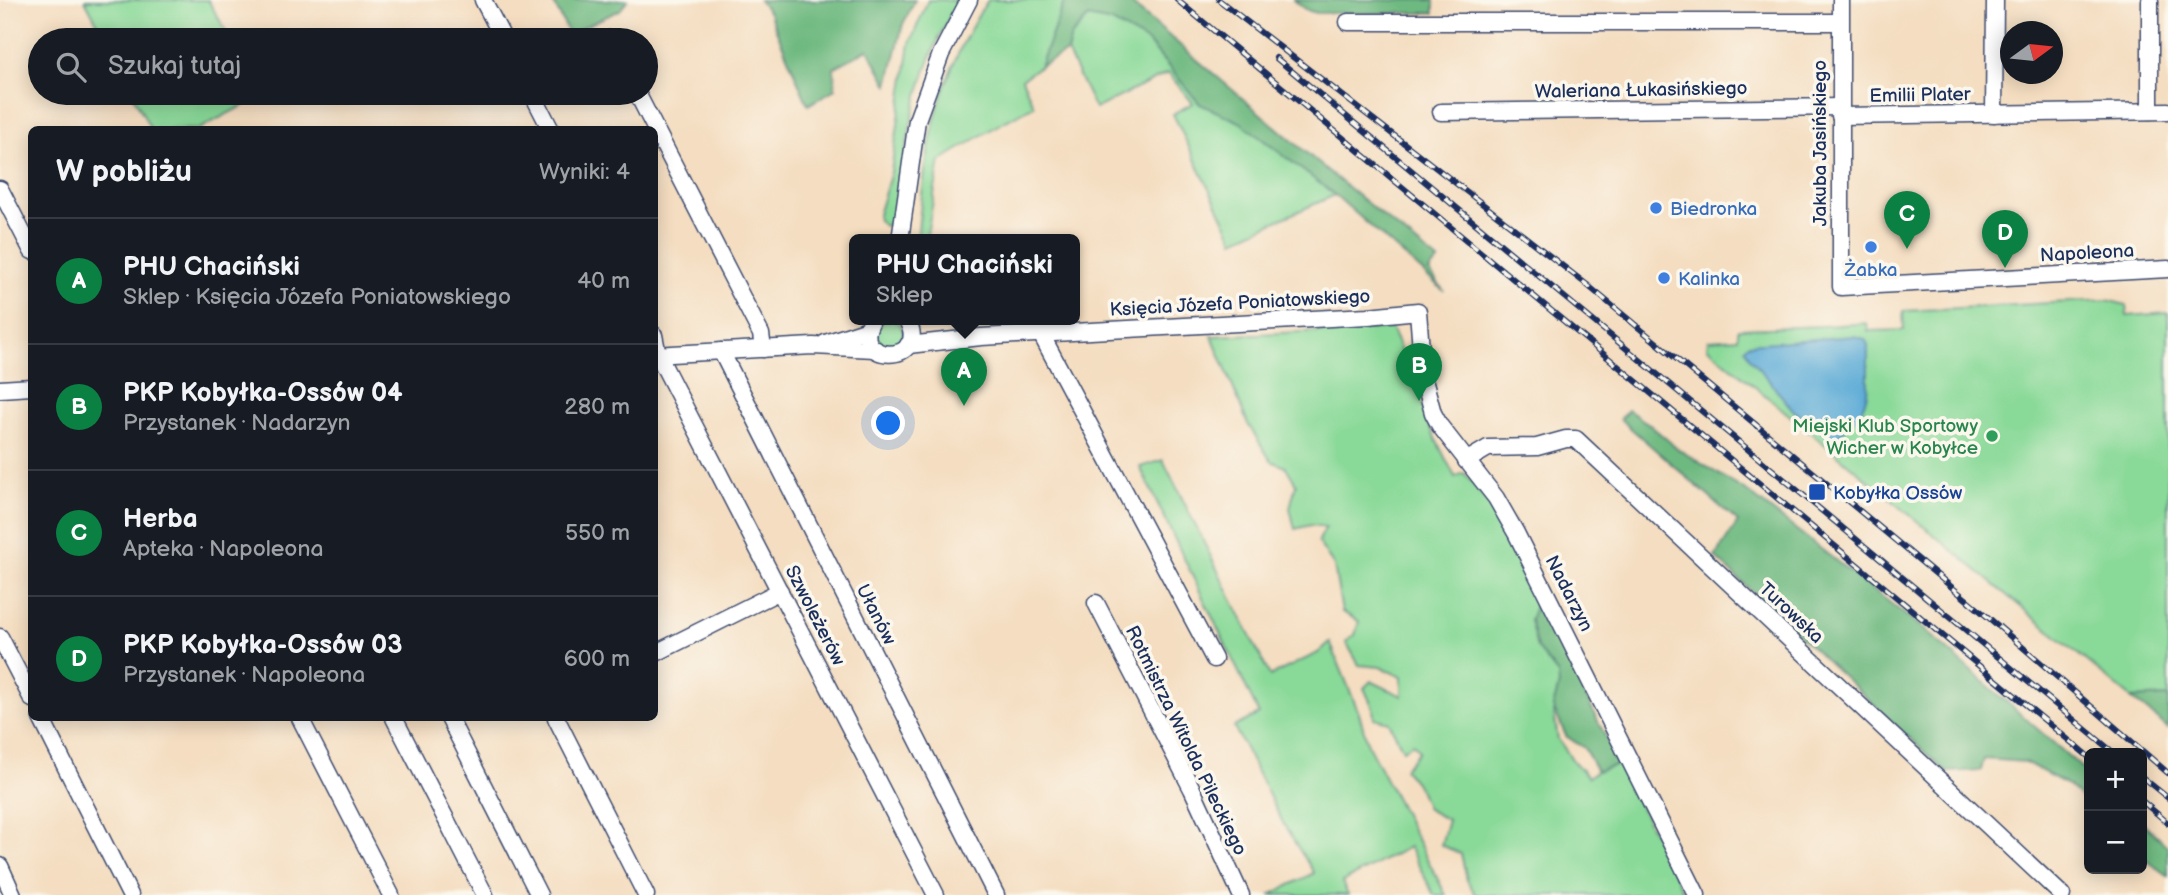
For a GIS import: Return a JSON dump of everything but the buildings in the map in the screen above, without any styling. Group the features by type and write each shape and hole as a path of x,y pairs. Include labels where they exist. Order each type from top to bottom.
{"street":[{"path":"483,0 498,28"},
{"path":"902,234 917,120 941,54 969,0"},
{"name":"Jakuba Jasińskiego","path":"1841,0 1841,286"},
{"path":"1994,114 1995,0"},
{"path":"2150,0 2150,111"},
{"path":"1348,22 1840,22"},
{"path":"538,105 549,126"},
{"path":"643,105 654,126"},
{"name":"Emilii Plater","path":"1840,112 1994,114 2168,111"},
{"name":"Waleriana Łukasińskiego","path":"1441,112 1840,112"},
{"path":"658,134 761,334 762,349"},
{"path":"0,189 28,243"},
{"name":"Napoleona","path":"1841,286 2168,269"},
{"name":"Księcia Józefa Poniatowskiego","path":"874,349 884,355 895,355 908,345 981,337 1419,311"},
{"name":"Nadarzyn","path":"1419,311 1423,376 1440,426 1496,498 1516,533 1697,895"},
{"path":"813,346 870,325 869,340 874,349"},
{"path":"908,345 911,335 909,325"},
{"name":"Księcia Józefa Poniatowskiego","path":"912,325 916,328 981,337"},
{"path":"1041,334 1214,659"},
{"path":"658,355 813,346 874,349"},
{"name":"Ułanów","path":"720,351 996,895"},
{"name":"Szwoleżerów","path":"658,359 936,895"},
{"path":"0,389 28,387"},
{"name":"Turowska","path":"1466,461 1489,448 1537,447 1576,439 2062,895"},
{"path":"658,652 780,591"},
{"name":"Rotmistrza Witolda Pileckiego","path":"1096,603 1192,789 1241,895"},
{"path":"0,637 28,691"},
{"path":"43,721 130,895"},
{"path":"302,721 391,895"},
{"path":"396,721 485,895"},
{"path":"451,721 539,895"},
{"path":"558,721 646,895"},
{"path":"0,866 13,895"}],"green space":[{"path":"85,0 208,0 224,28 100,28"},
{"path":"552,0 628,0 620,10 582,28 566,28"},
{"path":"759,0 915,0 903,24 888,85 868,49 834,68 835,89 808,105 769,13"},
{"path":"928,0 960,0 945,25 923,78 909,133 896,219 894,223 885,226 878,220 878,215 891,172 910,43"},
{"path":"988,0 1065,0 1040,66 1022,79 1034,106 940,161 927,234 918,234 936,115 944,87 970,30"},
{"path":"1065,0 1127,0 1438,261 1429,271 1444,291 1335,195 1240,122 1200,104 1148,42 1112,22 1088,17 1071,36 1067,52 1040,66"},
{"path":"1294,0 1434,0 1434,13 1317,13 1306,10"},
{"path":"1089,17 1112,22 1148,42 1200,104 1240,122 1335,195 1234,240 1173,114 1193,103 1168,73 1095,109 1067,52 1071,36"},
{"path":"138,105 244,105 205,126 149,126"},
{"name":"Miejski Klub Sportowy Wicher w Kobyłce","path":"2107,300 2126,305 2127,316 2168,313 2168,696 2131,698 1707,347 1708,340 1738,338 1738,329 1867,323 1868,331 1904,330 1903,311"},
{"path":"880,325 900,325 902,338 895,345 885,345 878,338"},
{"path":"1391,328 1414,381 1430,428 1455,477 1464,473 1495,511 1538,599 1530,620 1538,649 1558,674 1559,685 1553,707 1558,739 1588,777 1619,764 1685,895 1476,895 1467,880 1461,854 1441,845 1448,820 1427,809 1418,786 1404,769 1419,751 1413,743 1403,750 1389,722 1374,718 1373,708 1364,688 1371,681 1402,696 1402,677 1380,667 1359,665 1346,642 1355,635 1359,621 1342,612 1334,566 1318,542 1326,527 1311,525 1295,529 1290,508 1296,484 1286,467 1271,461 1248,424 1212,336"},
{"path":"1628,410 1678,449 1749,493 1921,627 2084,770 2084,800 2068,785 2025,762 1984,759 1981,770 1946,772 1715,557 1738,522 1620,419"},
{"path":"1163,460 1270,676 1318,653 1330,642 1359,713 1368,745 1446,895 1434,895 1409,847 1342,882 1348,895 1270,895 1314,873 1284,825 1234,727 1259,714 1140,467"},
{"path":"1538,599 1619,764 1597,771 1584,748 1566,736 1553,707 1559,685 1558,674 1537,648 1530,620"},
{"path":"2168,696 2168,728 2131,698"},
{"path":"2147,827 2168,847 2168,876 2147,861"}],"water":[{"path":"1854,336 1865,339 1868,345 1866,398 1856,417 1834,439 1794,411 1750,358 1745,348 1748,344"}],"railway":[{"path":"1177,0 2084,753"},
{"path":"1219,0 1586,284 1989,618 2168,773"},
{"path":"1276,58 2108,748"},
{"path":"2147,781 2168,798"},
{"path":"2147,805 2168,823"}],"place":[{"name":"Biedronka","path":"1656,208"},
{"name":"Żabka","path":"1871,247"},
{"name":"Herba","path":"1907,249"},
{"name":"PKP Kobyłka-Ossów 03","path":"2005,268"},
{"name":"Kalinka","path":"1664,278"},
{"name":"PKP Kobyłka-Ossów 04","path":"1419,401"},
{"name":"PHU Chaciński","path":"964,406"},
{"name":"Miejski Klub Sportowy Wicher w Kobyłce","path":"1992,436"},
{"name":"Kobyłka Ossów","path":"1817,492"}]}
